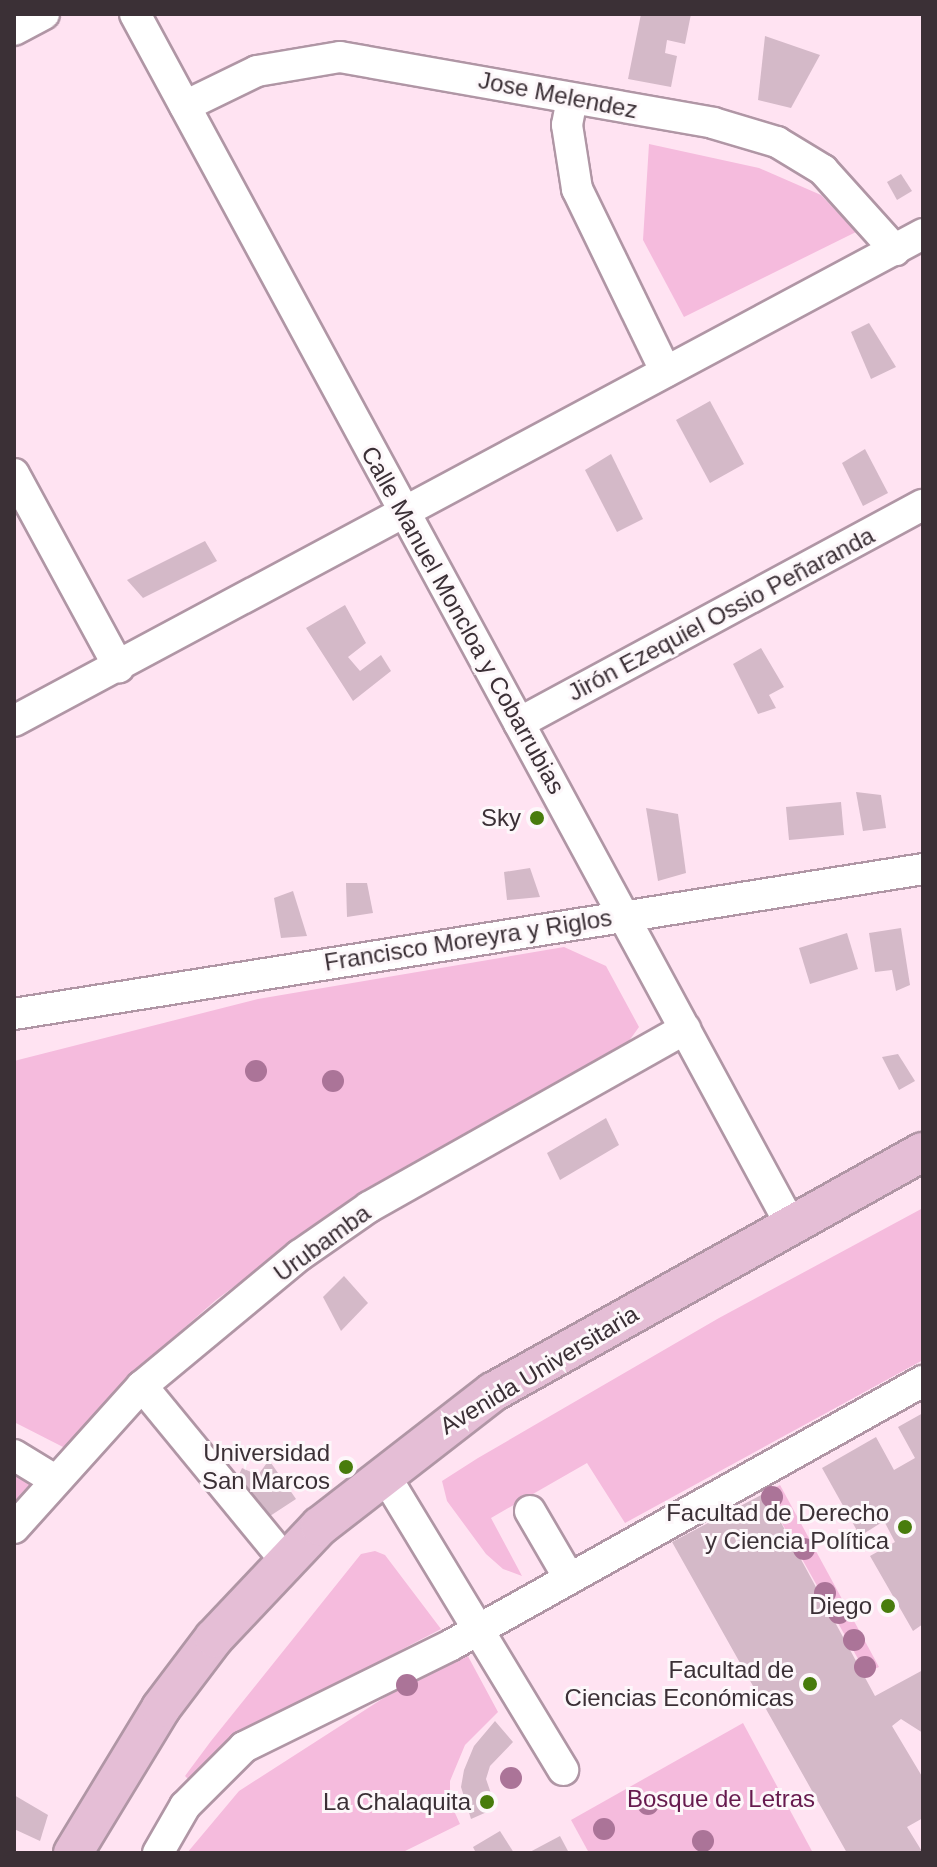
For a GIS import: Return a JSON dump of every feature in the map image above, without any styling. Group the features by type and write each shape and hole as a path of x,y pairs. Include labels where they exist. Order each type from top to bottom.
{"main road":[{"name":"Avenida Universitaria","path":"73,1853 161,1708 214,1638 320,1526 493,1392 923,1152"}],"street":[{"path":"14,30 44,14"},
{"name":"Calle Manuel Moncloa y Cobarrubias","path":"135,14 791,1225"},
{"name":"Jose Melendez","path":"185,106 257,71 340,57 713,123 777,142 843,187 895,250"},
{"path":"572,99 567,125 577,189 666,372"},
{"path":"14,721 923,234"},
{"path":"14,474 119,667"},
{"name":"Jirón Ezequiel Ossio Peñaranda","path":"519,723 923,505"},
{"name":"Francisco Moreyra y Riglos","path":"14,1014 923,869"},
{"name":"Urubamba","path":"14,1528 142,1386 300,1255 369,1207 685,1029"},
{"path":"158,1853 185,1806 244,1747 487,1625 923,1381"},
{"path":"142,1386 286,1561"},
{"path":"14,1455 55,1480"},
{"path":"391,1468 487,1625 563,1770"},
{"path":"530,1511 569,1578"}],"green space":[{"path":"649,144 759,168 821,195 856,232 684,317 643,240"},
{"path":"564,947 606,966 639,1027 626,1045 363,1191 216,1300 151,1357 65,1448 14,1422 14,1061 258,999"},
{"path":"923,1208 923,1360 625,1523 587,1463 491,1518 522,1576 503,1569 486,1554 447,1501 442,1481 478,1458 719,1318"},
{"path":"14,1471 35,1480 14,1505"},
{"path":"780,1485 879,1667 866,1673 765,1493"},
{"path":"375,1551 385,1555 441,1629 288,1709 190,1781 185,1776 211,1741 361,1554"},
{"path":"463,1647 498,1712 465,1745 450,1781 450,1802 460,1824 401,1853 187,1853 239,1791"},
{"name":"Bosque de Letras","path":"743,1723 813,1853 589,1853 571,1820"}],"building":[{"path":"641,14 691,14 685,44 667,40 665,53 677,56 671,87 628,79"},
{"path":"765,36 820,55 791,108 758,100"},
{"path":"901,174 912,191 897,200 887,182"},
{"path":"869,323 896,367 871,379 851,332"},
{"path":"710,401 744,464 710,483 676,420"},
{"path":"865,449 888,493 863,506 842,463"},
{"path":"611,454 643,519 617,532 585,470"},
{"path":"205,541 217,561 143,598 127,580"},
{"path":"345,605 366,643 348,657 360,671 381,655 391,671 353,701 306,628"},
{"path":"761,648 784,687 769,695 776,708 758,714 733,664"},
{"path":"856,792 881,795 886,828 863,831"},
{"path":"841,802 844,835 789,840 786,807"},
{"path":"646,808 678,814 686,873 658,881"},
{"path":"530,868 540,897 507,900 504,872"},
{"path":"346,883 367,883 373,913 347,917"},
{"path":"293,891 307,936 281,938 274,898"},
{"path":"901,928 910,985 896,991 892,970 875,972 869,933"},
{"path":"847,933 858,969 810,984 799,948"},
{"path":"898,1054 915,1081 899,1090 882,1057"},
{"path":"606,1118 619,1145 560,1180 547,1153"},
{"path":"344,1276 368,1303 341,1331 323,1297"},
{"name":"Facultad de Derecho y Ciencia Política","path":"923,1413 923,1624 913,1631 870,1556 895,1542 884,1521 860,1536 822,1468 876,1437 894,1470 915,1458 898,1427"},
{"path":"269,1460 296,1499 270,1516 235,1484 242,1468 258,1475"},
{"name":"Facultad de Ciencias Económicas","path":"765,1493 875,1696 923,1670 923,1733 901,1719 892,1726 923,1778 923,1818 907,1827 923,1853 847,1853 672,1542"},
{"path":"495,1721 513,1742 490,1766 486,1779 496,1808 471,1819 461,1787 464,1770 474,1746"},
{"path":"14,1795 48,1815 40,1841 14,1829"},
{"path":"500,1831 514,1853 476,1853 473,1847"},
{"path":"560,1836 569,1853 528,1853"}],"place":[{"name":"Sky","path":"537,818"},
{"name":"Universidad San Marcos","path":"346,1467"},
{"name":"Facultad de Derecho y Ciencia Política","path":"905,1527"},
{"name":"Diego","path":"888,1606"},
{"name":"Facultad de Ciencias Económicas","path":"810,1684"},
{"name":"La Chalaquita","path":"487,1802"}]}
